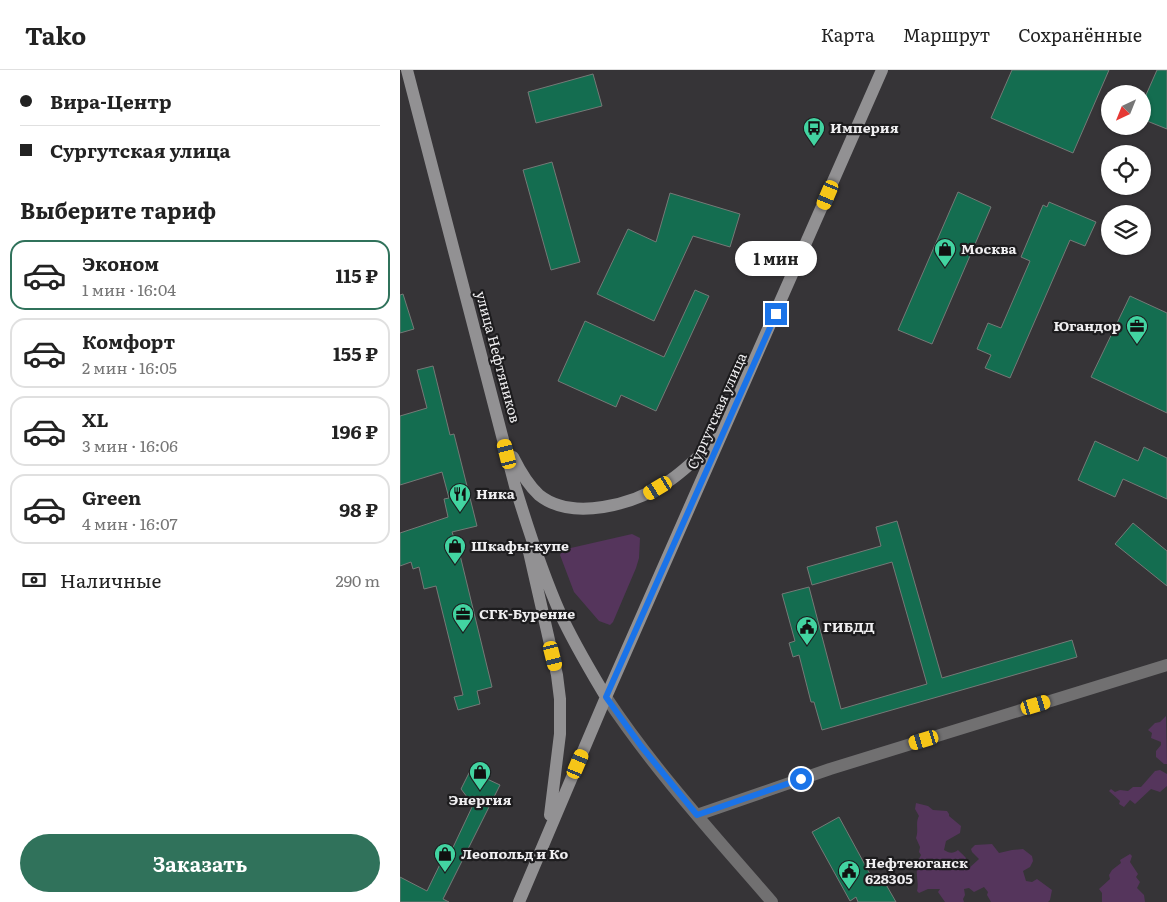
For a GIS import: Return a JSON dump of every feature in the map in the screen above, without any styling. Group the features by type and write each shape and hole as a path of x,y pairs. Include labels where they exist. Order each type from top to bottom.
{"main road":[{"name":"улица Нефтяников","path":"407,70 515,486 544,574 560,614 606,697"},
{"name":"Сургутская улица","path":"519,902 606,697 724,433 882,70"},
{"path":"503,438 523,476 540,495 556,504 572,508 594,508 626,502 649,494 674,477 724,433"},
{"path":"515,486 559,691 560,734 549,830"}],"street":[{"path":"697,815 830,769 1167,665"},
{"path":"606,697 641,746 772,902"}],"shaded area":[{"path":"632,534 640,538 639,558 613,622 610,625 599,621 574,592 560,555 562,550"},
{"path":"1166,716 1167,764 1164,764 1156,757 1156,751 1161,742 1151,738 1152,733 1148,730"},
{"path":"1160,770 1167,774 1167,786 1160,792 1151,789 1135,804 1130,800 1124,807 1119,804 1120,801 1109,791 1111,789 1115,792 1120,790 1128,791 1133,787 1141,787 1155,771"},
{"path":"916,803 928,806 933,810 947,811 949,816 961,826 960,833 946,841 944,850 951,853 958,850 966,858 966,868 968,869 979,859 971,849 975,845 992,844 999,853 1023,849 1032,856 1033,861 1030,867 1023,871 1026,881 1032,882 1037,879 1052,890 1050,900 1048,902 991,902 987,895 988,892 984,887 974,892 969,888 964,889 964,902 945,902 938,892 940,889 928,889 919,893 917,891 917,869 915,867 921,855 916,838 919,816 915,809"},
{"path":"1130,854 1132,856 1130,862 1138,874 1136,877 1140,882 1137,888 1144,895 1145,902 1102,902 1102,893 1099,889 1110,879 1109,875 1121,863 1120,860"}],"building":[{"path":"1012,70 1109,70 1073,153 991,118"},
{"path":"1157,70 1167,70 1167,129 1151,123 1150,85"},
{"path":"593,74 602,106 536,123 528,92"},
{"path":"552,162 580,262 551,270 523,170"},
{"path":"958,192 991,207 932,344 898,330"},
{"path":"670,193 740,214 730,247 693,236 654,321 597,294 628,229 656,242"},
{"path":"1049,202 1096,222 1085,246 1070,240 1010,378 985,368 991,355 977,349 988,323 1001,328 1030,261 1021,257 1043,205 1047,207"},
{"path":"695,290 709,296 656,411 621,395 616,407 558,381 585,321 664,357"},
{"path":"403,294 414,329 400,333 400,295"},
{"name":"Югандор","path":"1130,296 1167,313 1167,413 1091,377"},
{"path":"433,366 450,435 454,434 477,526 452,532 460,555 492,687 477,691 480,704 458,710 454,697 463,695 436,586 424,589 419,567 413,569 411,562 400,566 400,533 448,517 444,499 449,498 442,472 400,485 400,416 427,408 417,370"},
{"path":"1095,441 1138,461 1144,447 1167,458 1167,499 1123,479 1115,497 1078,480"},
{"path":"897,521 942,678 1072,640 1077,657 822,730 814,702 811,702 799,655 793,657 789,643 795,641 782,594 809,587 841,709 927,684 892,562 812,585 807,567 881,546 876,527"},
{"path":"1133,523 1167,551 1167,586 1115,544"},
{"path":"470,771 500,785 443,899 449,902 400,902 400,877 427,891 444,856 448,858 473,805 461,789"},
{"path":"839,817 876,885 884,881 896,902 858,902 856,897 850,901 812,832"}],"place":[{"name":"Империя","path":"814,147"},
{"name":"Москва","path":"945,268"},
{"name":"Югандор","path":"1137,345"},
{"name":"Ника","path":"460,513"},
{"name":"Шкафы-купе","path":"455,565"},
{"name":"СГК-Бурение","path":"463,633"},
{"name":"ГИБДД","path":"807,646"},
{"name":"Энергия","path":"480,791"},
{"name":"Леопольд и Ко","path":"445,873"},
{"name":"Нефтеюганск 628305","path":"849,890"}],"route":[{"path":"776,314 606,697 641,746 697,815 801,779"}]}
